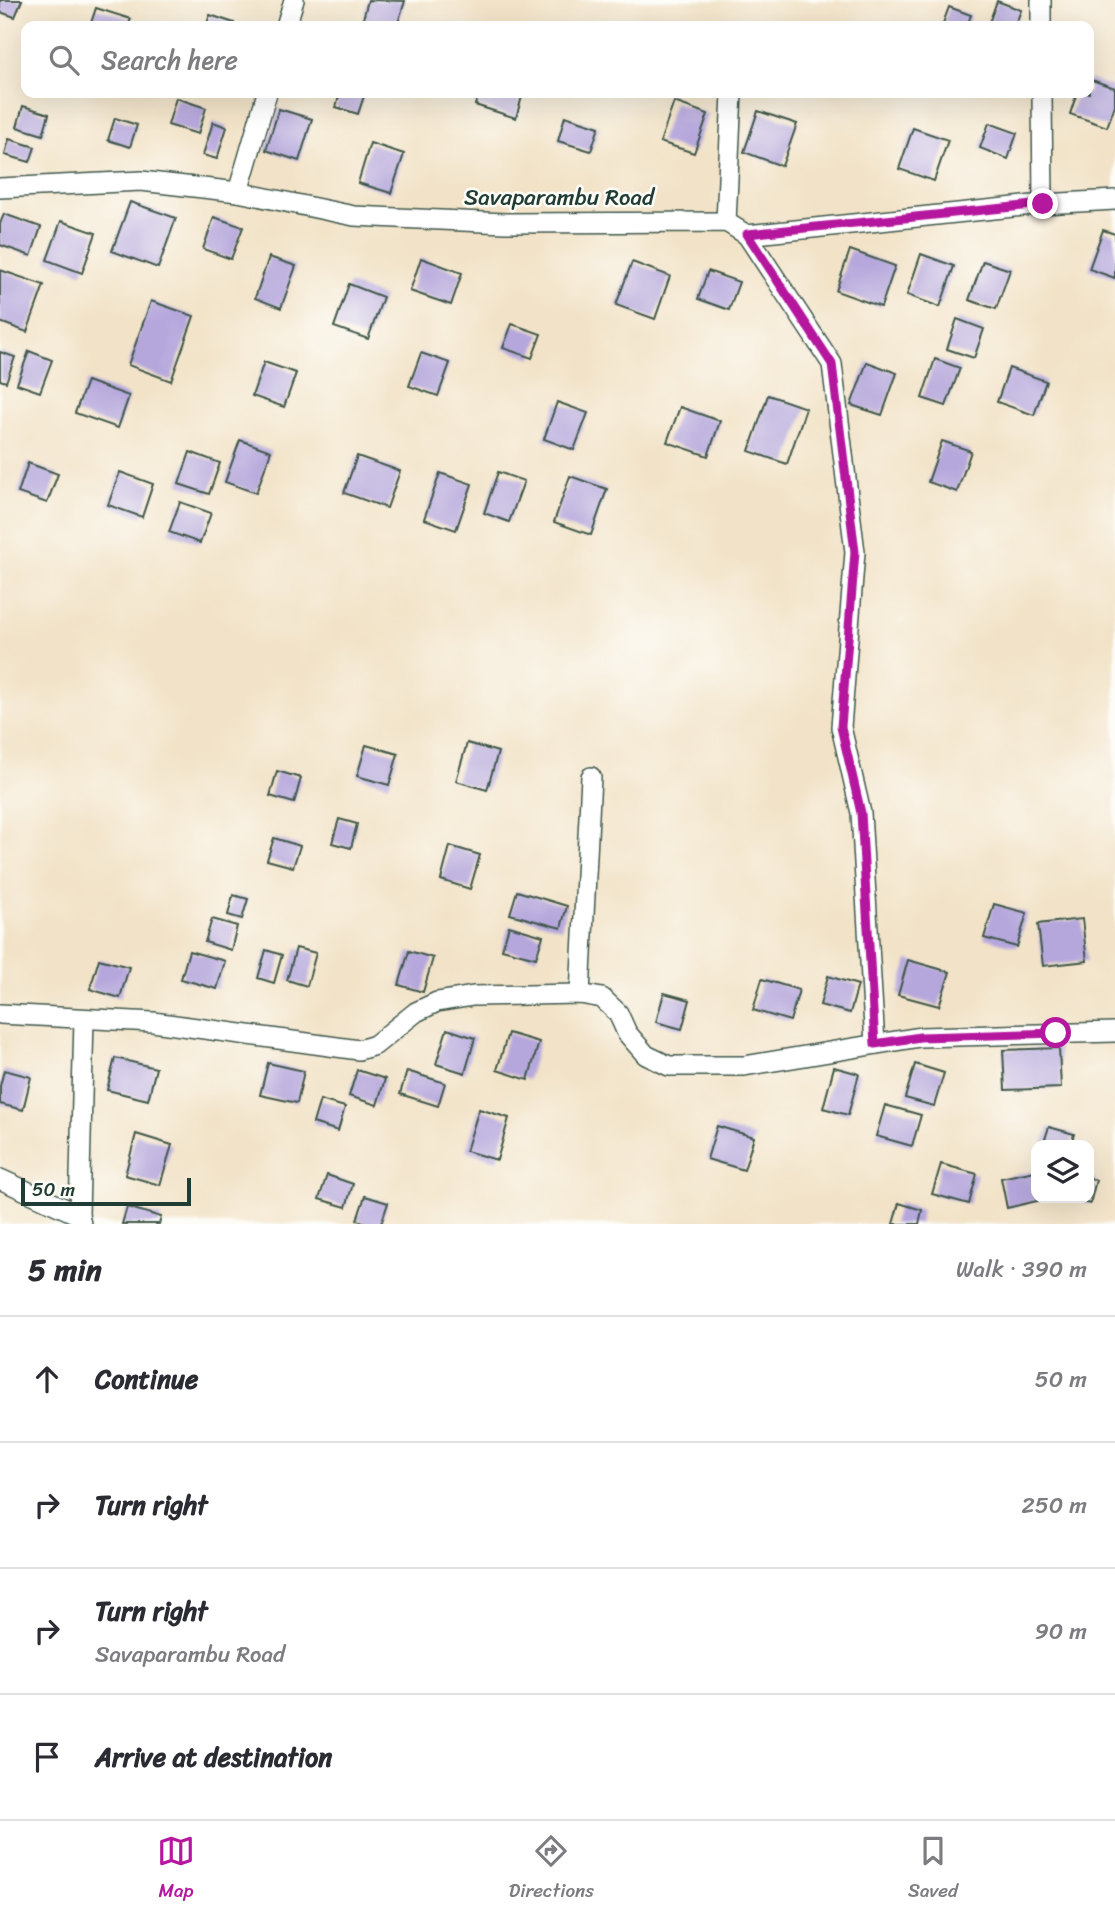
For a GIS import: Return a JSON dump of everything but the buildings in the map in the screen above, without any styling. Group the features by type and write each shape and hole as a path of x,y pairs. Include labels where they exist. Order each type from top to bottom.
{"street":[{"path":"288,21 294,0"},
{"path":"1041,0 1041,21"},
{"path":"238,192 266,98"},
{"path":"732,98 726,222 747,234 832,364 855,552 841,727 861,813 875,1044"},
{"path":"1042,98 1043,204"},
{"name":"Savaparambu Road","path":"0,188 141,181 238,192 354,216 505,223 726,222"},
{"path":"747,234 1043,204 1115,200"},
{"path":"580,994 590,777"},
{"path":"0,1014 153,1021 359,1049 375,1045 416,1012 437,1002 473,996 580,994 603,998 618,1013 627,1033 646,1055 669,1066 744,1066 920,1037 1115,1032"},
{"path":"0,1179 80,1220 85,1019"}],"route":[{"path":"1043,204 747,234 832,364 855,552 841,727 861,813 875,1044 920,1037 1056,1033"}]}
